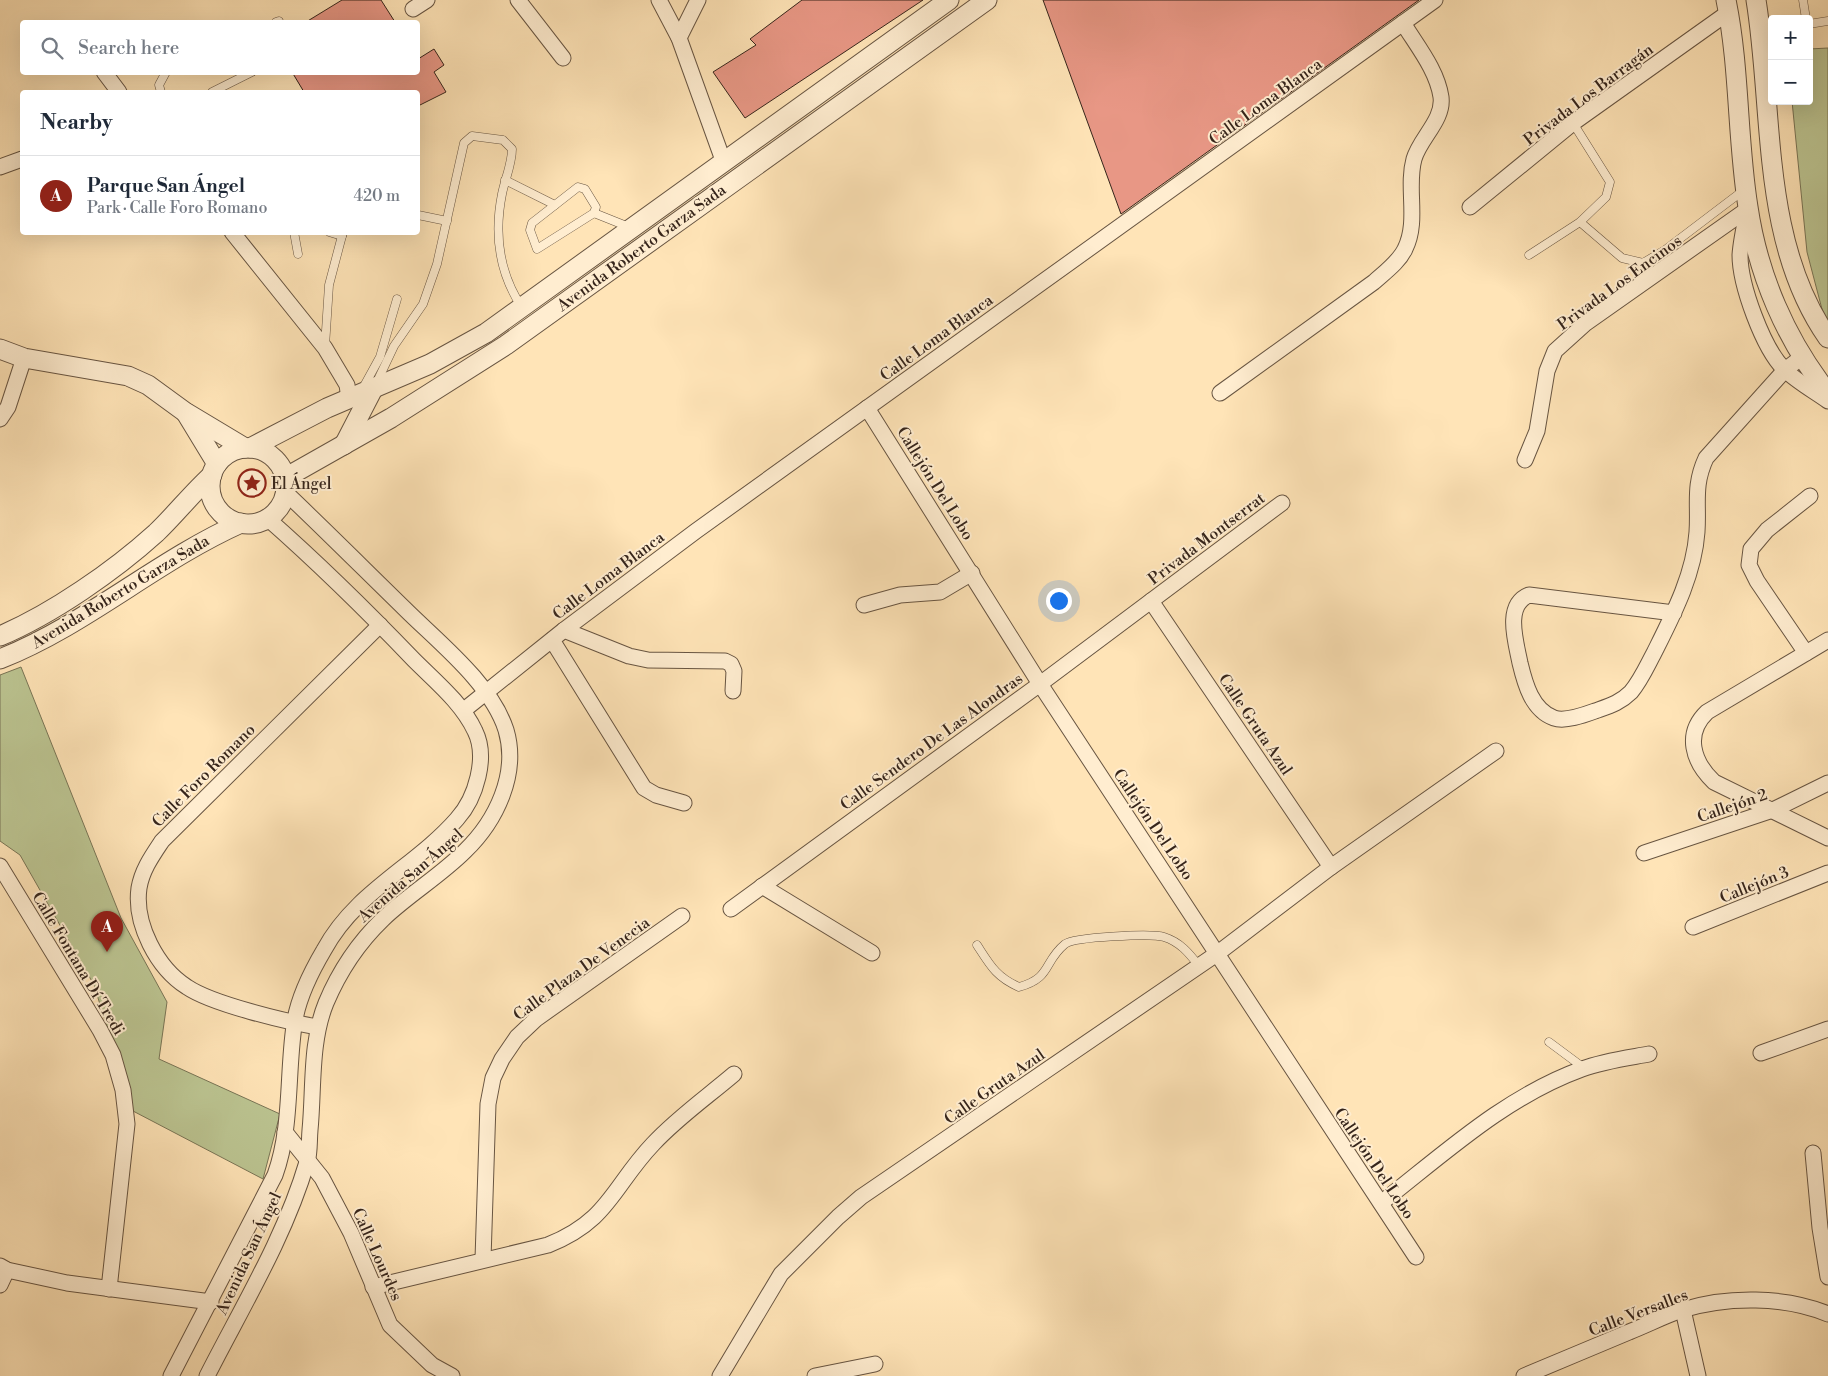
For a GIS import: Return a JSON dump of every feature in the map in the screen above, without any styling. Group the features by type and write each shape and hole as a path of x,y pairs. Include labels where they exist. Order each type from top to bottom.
{"street":[{"path":"413,9 427,0"},
{"path":"518,0 563,58"},
{"path":"659,0 679,38 724,163"},
{"path":"679,38 698,0"},
{"name":"Avenida Roberto Garza Sada","path":"247,448 361,393 459,350 522,308 949,0"},
{"name":"Avenida Roberto Garza Sada","path":"285,485 344,445 391,418 506,345 986,0"},
{"name":"Calle Loma Blanca","path":"464,710 564,630 696,531 1435,0"},
{"path":"1756,0 1768,66"},
{"path":"1728,6 1745,188 1762,269 1778,311 1802,357 1828,394"},
{"name":"Privada Los Barragán","path":"1470,207 1573,124 1728,6"},
{"path":"1220,393 1374,282 1391,267 1404,250 1411,234 1411,178 1414,158 1438,115 1441,97 1434,72 1403,23"},
{"path":"106,75 118,90"},
{"path":"1771,105 1774,165 1783,225 1800,284 1828,338"},
{"path":"0,167 20,160"},
{"path":"1748,209 1740,257 1744,282 1761,333 1772,354 1785,370 1828,401"},
{"name":"Privada Los Encinos","path":"1525,460 1537,431 1547,371 1555,352 1586,323 1748,209"},
{"path":"234,235 325,348 347,385 361,393 344,445"},
{"path":"459,374 477,350 514,325 522,308 542,304 589,273 607,272"},
{"path":"0,349 24,358 128,376 155,389 185,412 247,448 260,450 276,460 285,485 278,507 267,518 259,522 241,523 229,518 216,505 210,488 214,469 229,453 247,448"},
{"path":"1674,613 1529,595 1521,598 1516,607 1514,635 1523,676 1531,697 1545,714 1558,719 1583,715 1617,703 1631,692 1641,677 1674,613 1692,563 1697,532 1696,490 1699,473 1706,458 1785,370 1802,357"},
{"path":"0,419 8,407 24,358"},
{"name":"Callejón Del Lobo","path":"867,408 1040,684 1416,1257"},
{"path":"185,412 214,469"},
{"name":"Avenida Roberto Garza Sada","path":"0,636 51,610 131,555 158,532 214,469"},
{"name":"Avenida San Ángel","path":"207,1376 276,1241 308,1160 318,1027 339,978 354,952 370,932 463,854 483,833 499,806 508,772 510,748 499,713 487,692 285,485"},
{"path":"1806,653 1757,581 1749,565 1751,549 1762,536 1810,496"},
{"name":"Privada Montserrat","path":"1151,601 1282,503"},
{"name":"Avenida San Ángel","path":"172,1376 275,1175 282,1156 294,1023 308,981 324,948 344,920 380,884 441,835 458,818 471,799 479,772 480,752 476,732 464,710 380,625 267,518"},
{"name":"Avenida Roberto Garza Sada","path":"0,659 61,630 180,553 241,523"},
{"path":"864,606 900,595 940,592 972,573"},
{"name":"Calle Sendero De Las Alondras","path":"730,909 1151,601"},
{"name":"Calle Gruta Azul","path":"1151,601 1331,867"},
{"name":"Calle Foro Romano","path":"318,1027 294,1023 216,1000 187,988 166,969 149,942 140,915 139,889 146,864 162,841 380,625"},
{"path":"564,630 630,656 648,660 726,661 731,664 734,672 733,691"},
{"path":"552,640 644,788 656,795 684,802"},
{"path":"1828,640 1707,712 1696,725 1693,734 1696,757 1709,777 1724,788 1828,838"},
{"name":"Calle Gruta Azul","path":"720,1376 781,1274 838,1217 861,1198 1218,953 1331,867 1496,751"},
{"name":"Callejón 2","path":"1644,853 1773,810 1828,783"},
{"name":"Calle Fontana Dí Tredi","path":"0,866 100,1030 113,1055 123,1090 127,1124 109,1289"},
{"name":"Callejón 3","path":"1693,927 1828,873"},
{"path":"762,886 872,953"},
{"name":"Calle Plaza De Venecia","path":"483,1259 488,1104 494,1078 502,1059 517,1037 536,1019 682,916"},
{"path":"1761,1053 1828,1029"},
{"path":"1381,1204 1491,1116 1528,1094 1584,1068 1649,1054"},
{"path":"372,1287 548,1245 568,1237 604,1210 638,1160 655,1141 734,1074"},
{"name":"Calle Lourdes","path":"285,1132 322,1178 351,1233 372,1287 390,1325 432,1365 452,1376"},
{"path":"1813,1153 1824,1228 1828,1277"},
{"path":"0,1285 4,1268 67,1283 211,1302"},
{"name":"Calle Versalles","path":"1524,1376 1683,1310 1728,1302 1753,1301 1791,1304 1814,1308 1828,1314"},
{"path":"1683,1310 1698,1376"},
{"path":"815,1376 875,1364"}],"lane":[{"path":"1803,0 1805,15"},
{"path":"1813,24 1828,22"},
{"path":"160,90 159,85 164,75"},
{"path":"218,90 246,75"},
{"path":"1530,255 1580,222 1606,197 1610,182 1573,124"},
{"path":"361,393 423,304 436,264 467,139 476,135 504,140 510,144 512,153 499,214 501,263 509,286 522,308"},
{"path":"505,180 554,205"},
{"path":"578,187 582,187 596,207 594,214 537,248 531,227 535,220 554,205 578,187"},
{"path":"1580,222 1622,258 1643,263 1665,250 1745,188"},
{"path":"594,214 631,228"},
{"path":"420,215 447,221"},
{"path":"295,235 298,254"},
{"path":"325,348 329,286 343,235"},
{"path":"361,393 380,357 397,299"},
{"path":"977,944 992,968 1004,980 1019,987 1034,983 1042,976 1066,943 1086,937 1162,936 1177,942 1199,966"},
{"path":"1549,1042 1584,1068"}],"green space":[{"path":"1828,48 1828,321 1823,313 1807,252 1792,105 1813,105 1813,49"},
{"path":"21,667 121,918 167,1002 159,1059 280,1114 263,1179 133,1111 94,985 20,855 0,841 0,675"}],"building":[{"path":"342,0 381,0 394,20 309,20"},
{"path":"802,0 923,0 745,118 713,72 756,45 750,39"},
{"path":"1043,0 1419,0 1121,214"},
{"path":"434,49 444,65 434,72 446,92 420,105 420,90 303,90 294,75 420,75 420,58"}],"place":[{"name":"El Ángel","path":"252,483"},
{"name":"Parque San Ángel","path":"107,952"}]}
